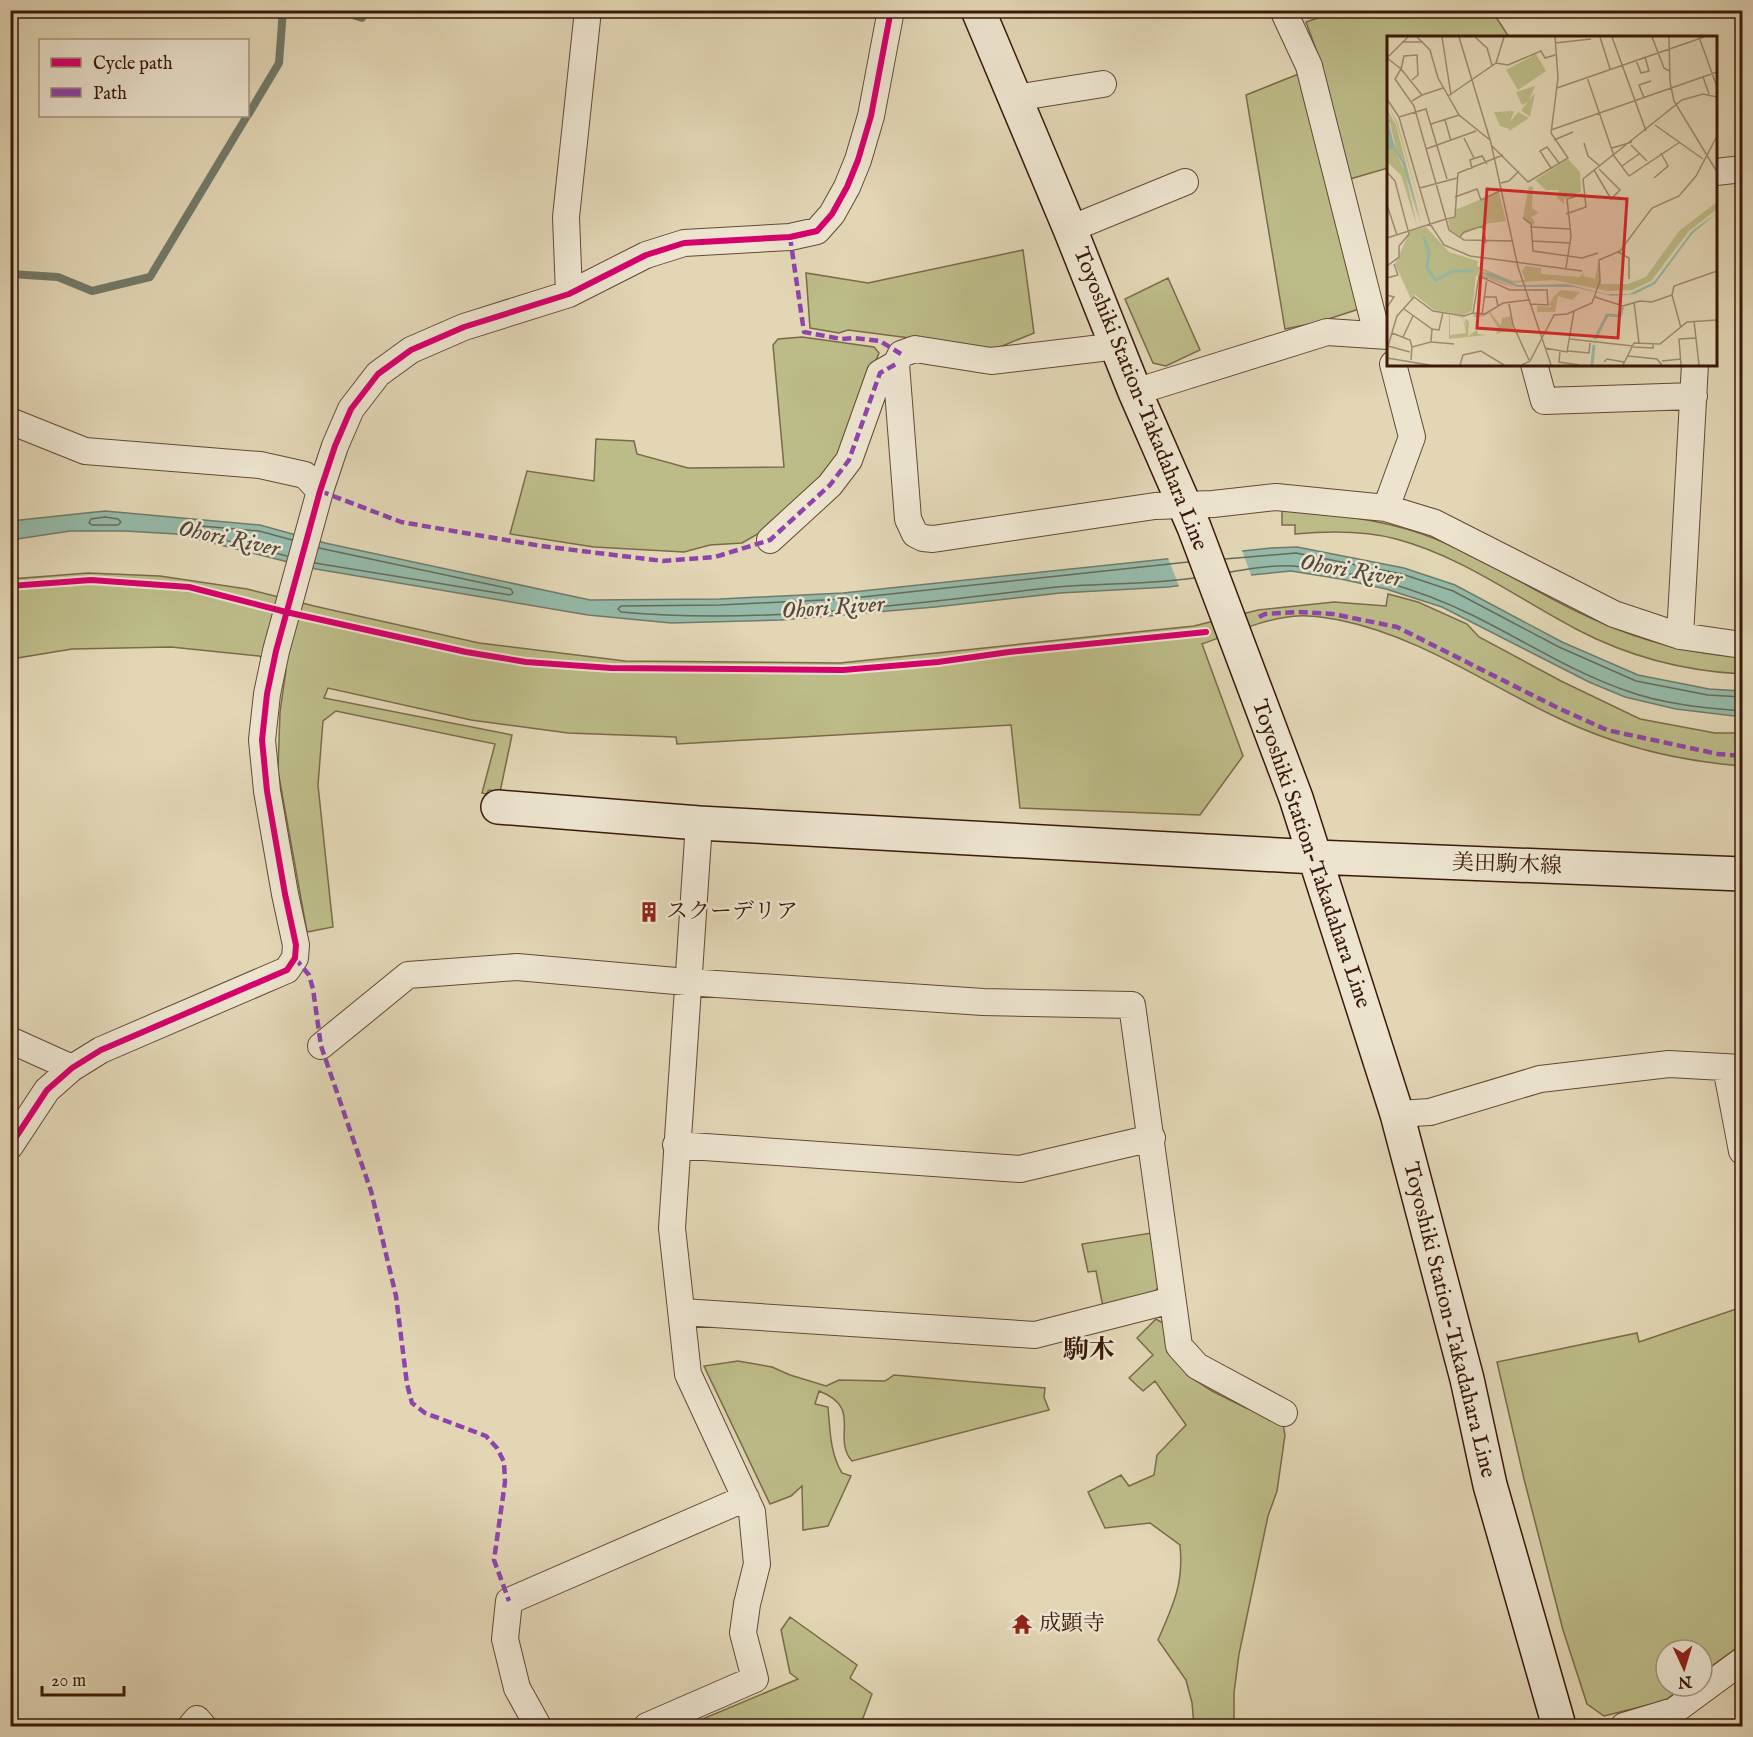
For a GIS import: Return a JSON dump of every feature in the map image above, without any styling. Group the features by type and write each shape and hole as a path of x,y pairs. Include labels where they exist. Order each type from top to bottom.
{"main road":[{"name":"Toyoshiki Station-Takadahara Line","path":"978,10 1189,516 1296,798 1397,1114 1467,1379 1490,1485 1558,1726"},
{"name":"美田駒木線","path":"498,807 699,824 1315,857 1743,874"}],"street":[{"path":"569,294 566,217 588,10"},
{"path":"10,1146 47,1090 72,1068 101,1050 287,970 295,958 296,945 267,790 262,740 267,694 291,596 335,446 351,409 378,374 411,350 464,327 569,294 646,255 684,243 790,237 817,231 832,214 847,187 858,160 871,116 891,10"},
{"path":"1136,392 1327,332 1385,338 1309,66 1283,10"},
{"path":"1015,98 1103,84"},
{"path":"1717,172 1743,169"},
{"path":"1070,229 1185,182"},
{"path":"770,540 830,485 849,460 880,373 896,363 901,354 915,349 991,361 1118,346"},
{"path":"896,363 908,519 915,534 923,538 933,539 1155,506 1189,516 1276,497 1386,508 1436,523 1614,614 1680,636 1743,645"},
{"path":"1386,508 1412,437 1394,366"},
{"path":"1535,366 1544,401 1694,396"},
{"path":"1680,636 1695,366"},
{"path":"10,421 85,451 260,465 305,475 318,500"},
{"path":"647,1726 755,1680 743,1633 747,1604 757,1564 752,1512 688,1374 672,1228 699,824"},
{"path":"321,1046 408,975 517,967 687,982 983,1002 1132,1005 1179,1346 1197,1366 1284,1413"},
{"path":"10,1040 72,1068"},
{"path":"1397,1114 1430,1112 1540,1079 1669,1064 1734,1068 1743,1151"},
{"path":"676,1145 1020,1169 1152,1138"},
{"path":"681,1312 1035,1335 1172,1300"},
{"path":"538,1726 517,1688 505,1639 509,1601 746,1498"},
{"path":"1624,1726 1674,1711 1743,1661"},
{"path":"191,1726 197,1719 203,1726"}],"green space":[{"path":"1339,11 1492,11 1508,36 1387,36 1387,168 1350,179 1318,55 1306,22"},
{"path":"1301,73 1359,306 1356,310 1319,322 1285,329 1246,95"},
{"path":"1023,250 1034,333 995,349 848,330 839,333 810,328 806,273 868,283"},
{"path":"1168,278 1200,350 1166,366 1153,363 1125,299"},
{"path":"802,337 874,347 879,353 854,410 838,456 820,479 770,527 742,543 710,545 684,552 594,547 510,534 527,471 594,481 596,439 634,441 637,454 688,468 784,467 773,345 778,339"},
{"path":"1282,509 1362,519 1419,533 1478,558 1573,610 1611,627 1666,645 1704,653 1742,657 1742,674 1677,666 1615,647 1576,629 1466,567 1420,546 1384,536 1358,533 1295,534 1295,525 1282,525"},
{"path":"88,573 160,576 247,589 479,643 625,661 840,663 1194,626 1258,610 1334,602 1386,606 1388,594 1418,602 1467,624 1479,637 1561,681 1640,719 1715,733 1742,733 1742,766 1671,756 1602,737 1531,705 1452,662 1397,637 1339,620 1308,616 1286,617 1261,623 1202,644 1243,756 1200,815 1020,808 1011,725 677,744 676,737 568,733 471,720 328,688 324,698 512,735 500,792 489,790 486,794 482,793 495,744 336,711 323,721 318,785 333,927 307,932 278,771 280,712 286,670 259,656 171,647 72,649 11,659 11,579"},
{"path":"1151,1233 1160,1285 1153,1294 1103,1307 1096,1271 1088,1272 1082,1244"},
{"path":"1742,1307 1742,1644 1714,1664 1714,1638 1654,1638 1654,1698 1668,1698 1604,1716 1587,1704 1563,1630 1497,1362 1637,1333 1639,1342"},
{"path":"1156,1319 1168,1326 1173,1353 1187,1375 1212,1391 1246,1408 1278,1419 1283,1424 1285,1435 1277,1491 1268,1516 1239,1654 1234,1693 1234,1726 1194,1726 1192,1703 1186,1680 1158,1640 1173,1605 1179,1583 1180,1545 1150,1523 1105,1528 1088,1492 1121,1475 1129,1486 1154,1475 1157,1455 1186,1425 1155,1381 1143,1391 1129,1378 1153,1355 1137,1338"},
{"path":"738,1361 772,1367 826,1386 839,1380 885,1381 894,1375 1045,1388 1044,1397 1049,1410 852,1461 846,1452 844,1442 844,1414 832,1398 819,1391 815,1404 828,1407 835,1457 842,1473 851,1476 828,1526 803,1530 802,1486 791,1496 770,1504 704,1366"},
{"path":"790,1617 857,1665 850,1678 872,1694 860,1726 686,1726 798,1679 790,1673 781,1630"}],"water":[{"name":"Ohori River","path":"105,511 260,525 325,543 590,600 720,599 843,593 1297,547 1404,568 1455,585 1562,642 1638,675 1709,689 1742,691 1742,717 1676,709 1625,697 1589,682 1442,607 1386,589 1291,571 1169,587 1060,593 935,607 781,620 671,623 588,615 316,569 177,534 70,531 11,540 11,521"}],"pier":[{"path":"1241,548 1252,578 1180,589 1167,555"}],"waterway":[{"path":"249,113 279,63 283,10"},
{"path":"337,10 362,18 364,10"},
{"path":"10,274 58,277 92,291 150,277 246,117"}],"marked path":[{"path":"790,237 804,332 841,339 880,341 901,354"},
{"path":"320,491 401,522 541,546 663,561 715,557 770,540 830,485 849,460 880,373 896,364"},
{"path":"1259,617 1265,614 1299,612 1333,614 1397,627 1558,708 1607,730 1718,754 1742,756"},
{"path":"295,958 309,975 321,1046 371,1191 396,1296 407,1384 412,1403 425,1413 486,1436 497,1448 504,1462 505,1482 494,1560 509,1601"}],"cycle path":[{"path":"10,1146 47,1090 72,1068 101,1050 287,970 295,958 296,945 267,791 262,740 267,694 276,651 320,491 335,446 351,409 378,374 411,350 464,327 569,294 646,255 684,243 790,237 817,231 832,214 847,187 858,160 871,116 891,10"},
{"path":"10,586 91,580 189,587 286,612 466,652 526,662 611,668 843,670 938,662 1009,652 1206,632"}],"place":[{"name":"スクーデリア","path":"649,912"},
{"name":"成顕寺","path":"1022,1624"}],"district":[{"name":"駒木","path":"1089,1350"}]}
